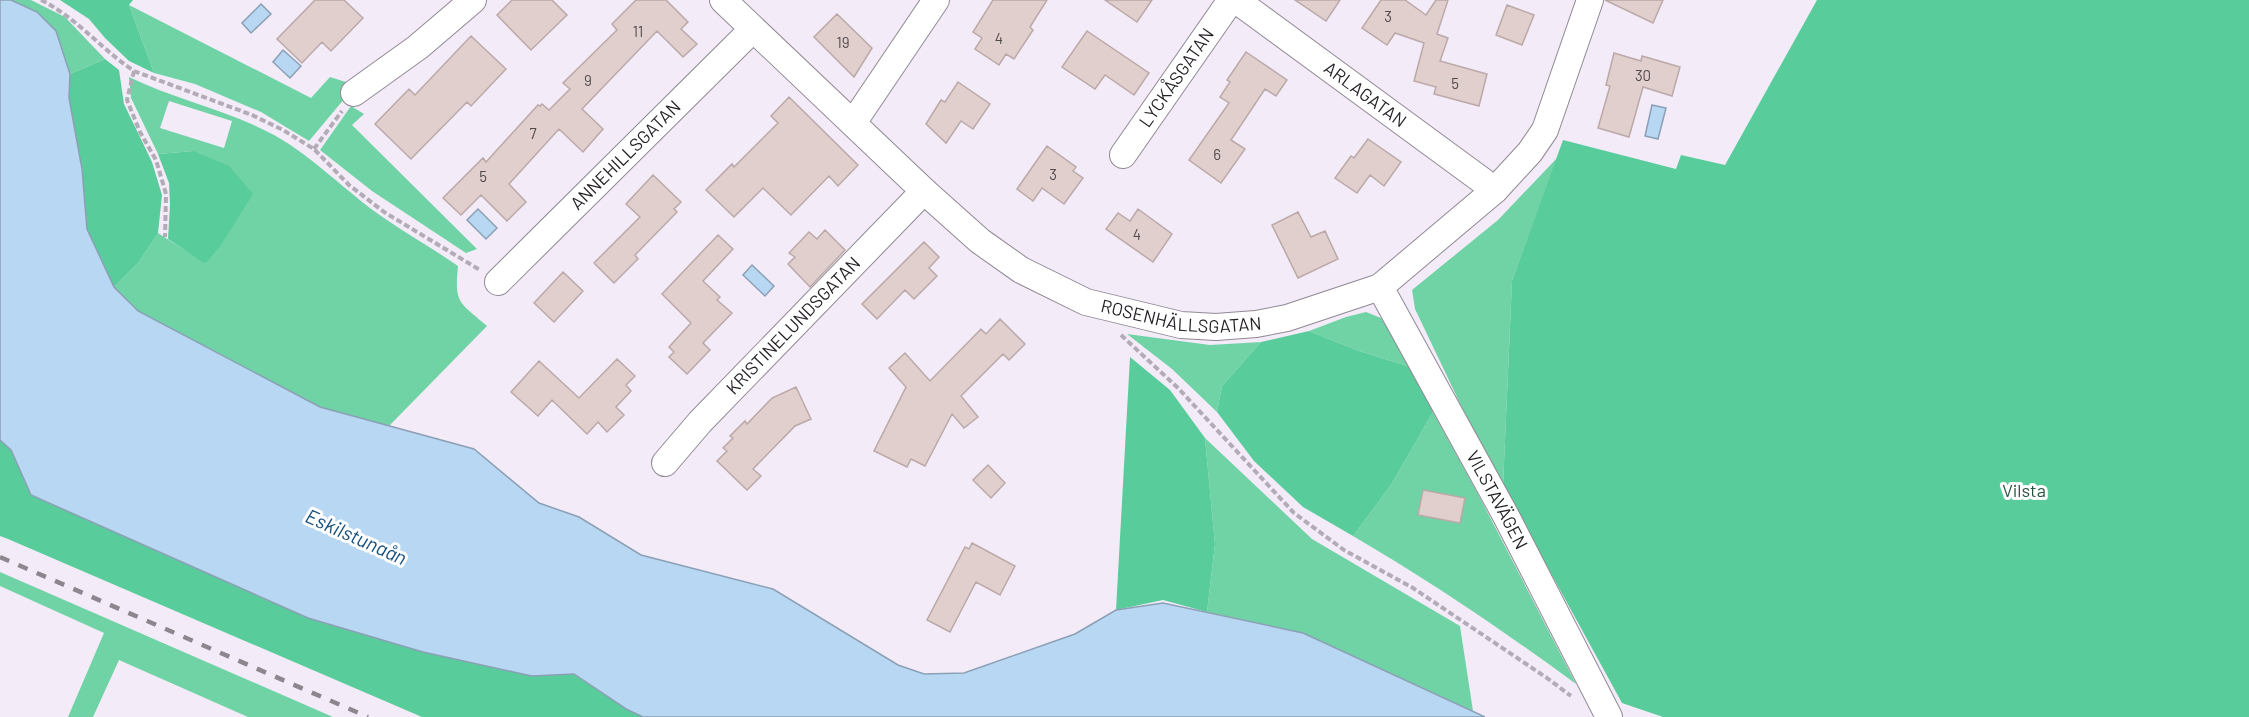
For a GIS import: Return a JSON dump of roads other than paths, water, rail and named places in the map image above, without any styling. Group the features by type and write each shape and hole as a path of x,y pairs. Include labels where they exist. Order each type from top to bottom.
{"street":[{"path":"354,93 427,40 473,0"},
{"name":"ROSENHÄLLSGATAN","path":"723,0 924,191 980,241 1021,270 1086,302 1181,325 1216,327 1256,324 1321,308 1380,287 1495,190 1530,152 1545,129 1590,0"},
{"path":"853,123 936,0"},
{"name":"LYCKÅSGATAN","path":"1123,155 1231,0"},
{"name":"ARLAGATAN","path":"1236,0 1495,190"},
{"name":"ANNEHILLSGATAN","path":"498,282 753,29"},
{"name":"KRISTINELUNDSGATAN","path":"665,463 699,422 924,191"},
{"name":"VILSTAVÄGEN","path":"1380,287 1506,516 1609,717"}],"water":[{"name":"Eskilstunaån","path":"0,0 11,0 37,12 56,31 70,74 69,98 82,169 87,229 114,287 138,311 320,407 474,449 539,503 579,517 641,555 773,589 898,665 924,674 964,673 1075,634 1116,610 1163,603 1303,633 1485,717 643,717 628,710 574,674 532,676 423,652 308,618 31,495 11,450 0,440"},
{"path":"261,4 271,14 251,33 242,23"},
{"path":"283,50 301,66 290,78 273,62"},
{"path":"1652,105 1666,108 1658,139 1645,136"},
{"path":"478,209 497,228 486,239 467,220"},
{"path":"752,265 774,286 765,296 743,275"}],"railway":[{"path":"0,557 368,717"}],"park label":[{"name":"Vilsta","path":"2024,491"}]}
